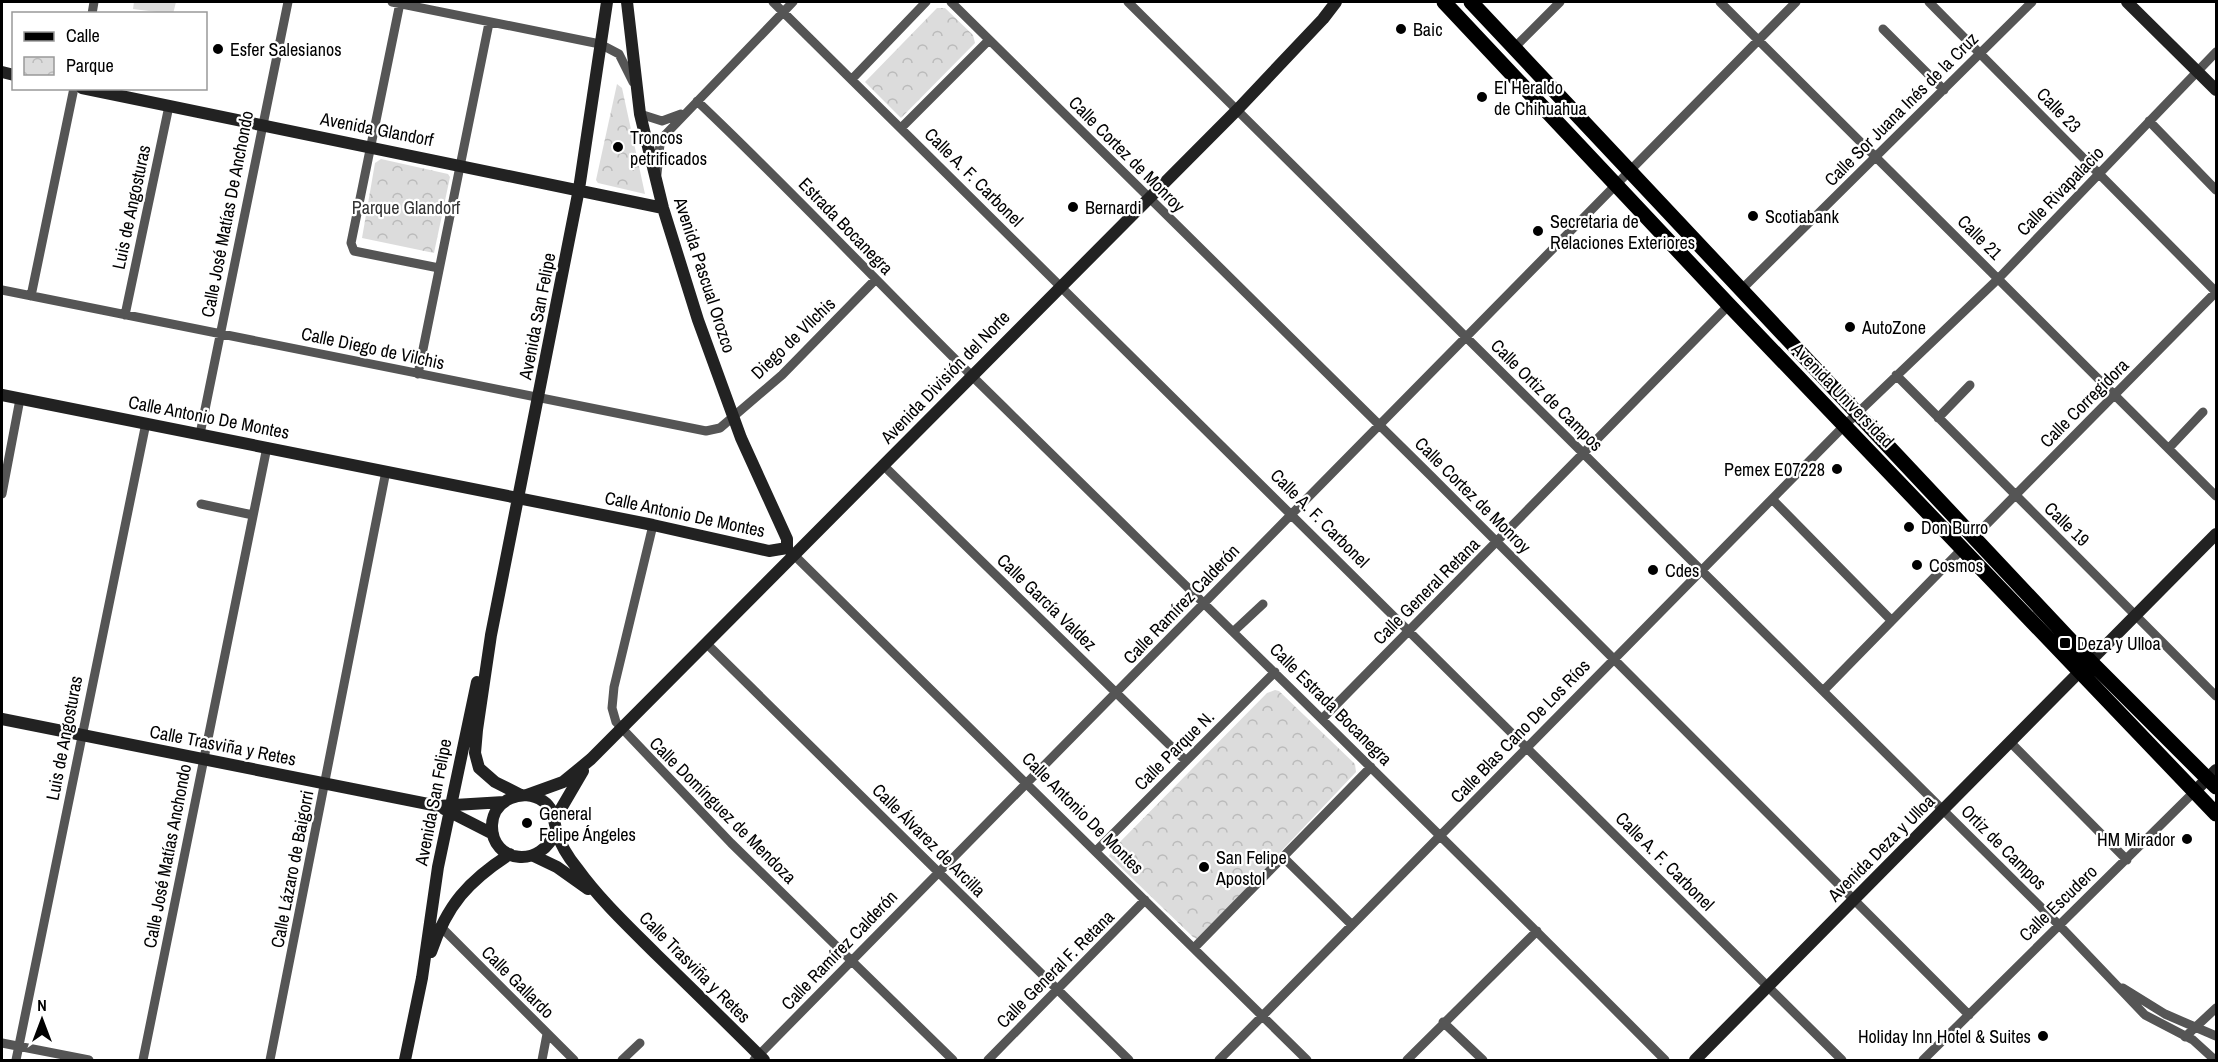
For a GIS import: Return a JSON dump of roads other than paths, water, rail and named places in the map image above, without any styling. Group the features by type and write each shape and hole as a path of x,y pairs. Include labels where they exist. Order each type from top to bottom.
{"main road":[{"name":"Avenida San Felipe","path":"524,795 489,777 476,760 477,730 491,635 579,189 607,2"},
{"name":"Avenida Pascual Orozco","path":"627,2 640,114 663,208 698,320 733,417 788,539 791,552"},
{"name":"Avenida División del Norte","path":"524,795 563,782 591,759 706,644 791,552 884,466 971,375 1237,110 1323,19 1336,2"},
{"name":"Avenida División del Norte","path":"1323,19 1344,2"},
{"name":"Avenida Universidad","path":"1444,2 1614,184 1845,425 1969,542"},
{"name":"Avenida Universidad","path":"1471,2 1630,168 1858,413 1969,542 2085,666 2217,814"},
{"path":"2127,2 2217,90"},
{"name":"Avenida Glandorf","path":"92,90 461,164 663,208"},
{"name":"Calle Antonio De Montes","path":"2,395 770,550 791,552"},
{"name":"Avenida Deza y Ulloa","path":"1695,1060 1769,988 1853,899 1944,811 2217,534"},
{"name":"Avenida San Felipe","path":"405,1060 422,978 431,904 468,720 491,635"},
{"name":"Avenida Universidad","path":"2085,666 2214,778"},
{"name":"Calle Trasviña y Retes","path":"2,719 438,806 451,808 504,802"},
{"name":"Avenida División del Norte","path":"555,825 568,794 591,759"},
{"name":"Calle Escudero","path":"2195,791 2214,778"},
{"path":"524,795 545,802 555,825 552,842 534,856 526,858 510,854 497,843 494,834 494,817 504,802 524,795"},
{"name":"Calle Trasviña y Retes","path":"451,808 494,834"},
{"name":"Calle Trasviña y Retes","path":"555,825 567,855 600,899 759,1059"},
{"name":"Avenida San Felipe","path":"422,978 440,926 456,899 472,881 510,854"},
{"name":"Calle Trasviña y Retes","path":"534,856 557,867 600,899"}],"street":[{"name":"Calle José Matías De Anchondo","path":"200,434 288,2"},
{"path":"439,268 358,252 352,248 396,2 600,44 614,51 624,60 638,95"},
{"name":"Calle A. F. Carbonel","path":"773,2 1842,1060"},
{"path":"656,181 660,144 686,111 793,2"},
{"path":"852,80 927,2"},
{"name":"Calle Cortez de Monroy","path":"951,2 1969,1015"},
{"name":"Calle Ortiz de Campos","path":"1128,2 1944,811"},
{"path":"1515,47 1560,2"},
{"name":"Calle 21","path":"1720,2 2217,496"},
{"name":"Calle Ramírez Calderón","path":"759,1059 851,961 1379,426 1614,184 1796,2"},
{"name":"Calle 23","path":"1929,2 2217,292"},
{"name":"Calle Sor Juana Inés de la Cruz","path":"1742,289 2032,2"},
{"path":"418,374 489,22"},
{"path":"1883,29 1944,90"},
{"path":"901,128 989,40"},
{"name":"Calle Rivapalacio","path":"1845,425 1998,279 2197,70 2217,52"},
{"path":"31,296 74,90"},
{"name":"Estrada Bocanegra","path":"697,101 779,179 875,280 971,375"},
{"name":"Luis de Angosturas","path":"125,315 169,106"},
{"path":"640,114 662,121 686,111"},
{"path":"2149,121 2217,190"},
{"name":"Diego de VIlchis","path":"733,417 782,375 875,280"},
{"name":"Calle Diego de Vilchis","path":"2,290 706,431 720,428 733,417"},
{"name":"Calle Corregidora","path":"1823,691 2217,292"},
{"name":"Calle General Retana","path":"1322,719 1729,305"},
{"name":"Calle Estrada Bocanegra","path":"971,375 1442,835 1665,1060"},
{"name":"Calle 19","path":"1896,375 2217,696"},
{"path":"1938,418 1970,385"},
{"path":"2,494 20,399"},
{"path":"2169,448 2203,412"},
{"name":"Luis de Angosturas","path":"16,1060 80,735 146,423"},
{"name":"Calle Blas Cano De Los Ríos","path":"1219,1060 1845,425"},
{"name":"Calle José Matías Anchondo","path":"143,1060 202,759 267,447"},
{"name":"Calle García Valdez","path":"884,466 1186,761"},
{"name":"Calle Lázaro de Baigorri","path":"270,1060 386,471"},
{"path":"1772,499 1891,620"},
{"path":"201,504 253,515"},
{"path":"620,730 612,708 614,687 653,525"},
{"name":"Calle Antonio De Montes","path":"791,552 1307,1060"},
{"path":"1234,631 1263,604"},
{"name":"Calle Álvarez de Arcilla","path":"706,644 1129,1060"},
{"name":"Calle Parque N.","path":"1096,851 1275,672"},
{"name":"Calle Domínguez de Mendoza","path":"620,730 953,1060"},
{"path":"2011,742 2127,860"},
{"path":"1194,948 1371,767"},
{"name":"Calle Escudero","path":"1923,1060 2061,927 2195,791"},
{"name":"Ortiz de Campos","path":"1944,811 2061,927 2145,1015 2185,1037 2215,1060"},
{"path":"1283,857 1353,925"},
{"name":"Calle General F. Retana","path":"988,1060 1145,900"},
{"name":"Calle Gallardo","path":"440,926 574,1060"},
{"path":"1407,1060 1537,931"},
{"name":"Ortiz de Campos","path":"2116,983 2165,1014 2199,1026 2217,1036"},
{"path":"2185,1037 2217,1008"},
{"path":"1443,1022 1483,1060"},
{"path":"542,1060 547,1034"},
{"path":"2,1043 89,1060"},
{"path":"622,1060 640,1043"}],"place":[{"name":"Baic","path":"1401,29"},
{"name":"Esfer Salesianos","path":"218,49"},
{"name":"El Heraldo de Chihuahua","path":"1482,97"},
{"name":"Troncos petrificados","path":"618,147"},
{"name":"Bernardi","path":"1073,207"},
{"name":"Scotiabank","path":"1753,216"},
{"name":"Secretaria de Relaciones Exteriores","path":"1538,231"},
{"name":"AutoZone","path":"1850,327"},
{"name":"Pemex E07228","path":"1837,469"},
{"name":"Don Burro","path":"1909,527"},
{"name":"Cosmos","path":"1917,565"},
{"name":"Cdes","path":"1653,570"},
{"name":"Deza y Ulloa","path":"2065,643"},
{"name":"General Felipe Ángeles","path":"527,823"},
{"name":"HM Mirador","path":"2187,839"},
{"name":"San Felipe Apostol","path":"1204,867"},
{"name":"Holiday Inn Hotel & Suites","path":"2043,1036"}],"park label":[{"name":"Parque Glandorf","path":"406,207"}]}
